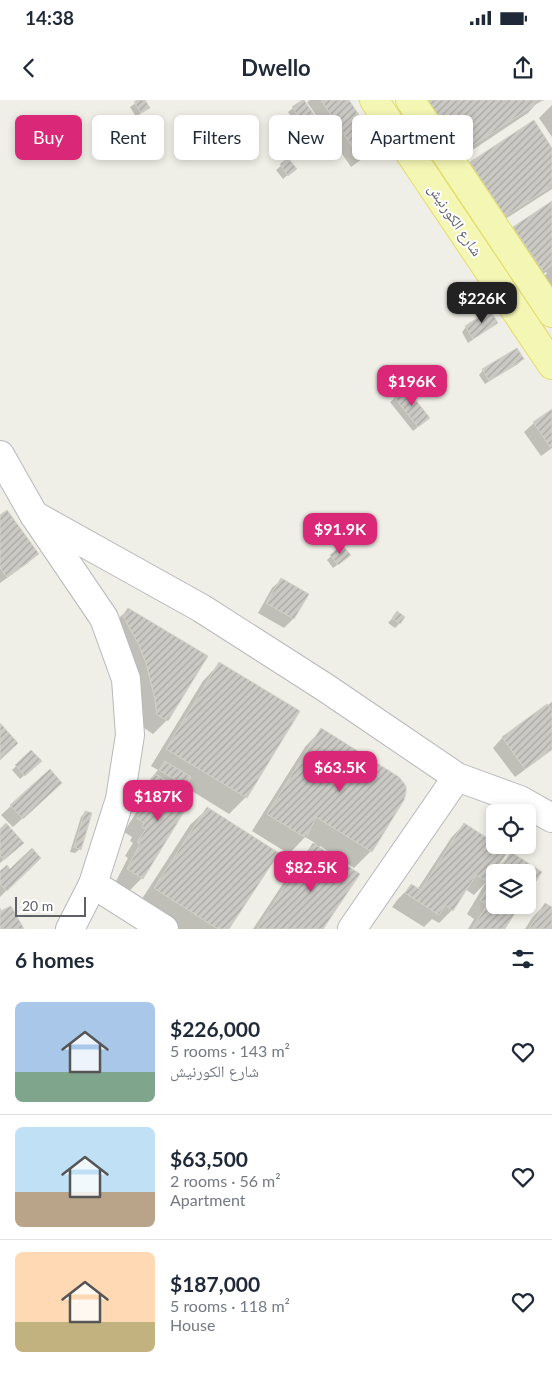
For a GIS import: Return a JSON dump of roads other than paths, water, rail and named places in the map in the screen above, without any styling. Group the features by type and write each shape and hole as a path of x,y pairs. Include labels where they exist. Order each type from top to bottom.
{"main road":[{"name":"شارع الكورنيش","path":"374,100 552,365"},
{"name":"شارع الكورنيش","path":"410,100 552,313"}],"street":[{"path":"0,455 34,515 104,618 126,679 130,735 120,799 93,884 70,929"},
{"path":"34,515 201,608 326,688 457,777 520,800 552,818"},
{"path":"352,929 457,777"},
{"path":"93,884 164,929"}]}
